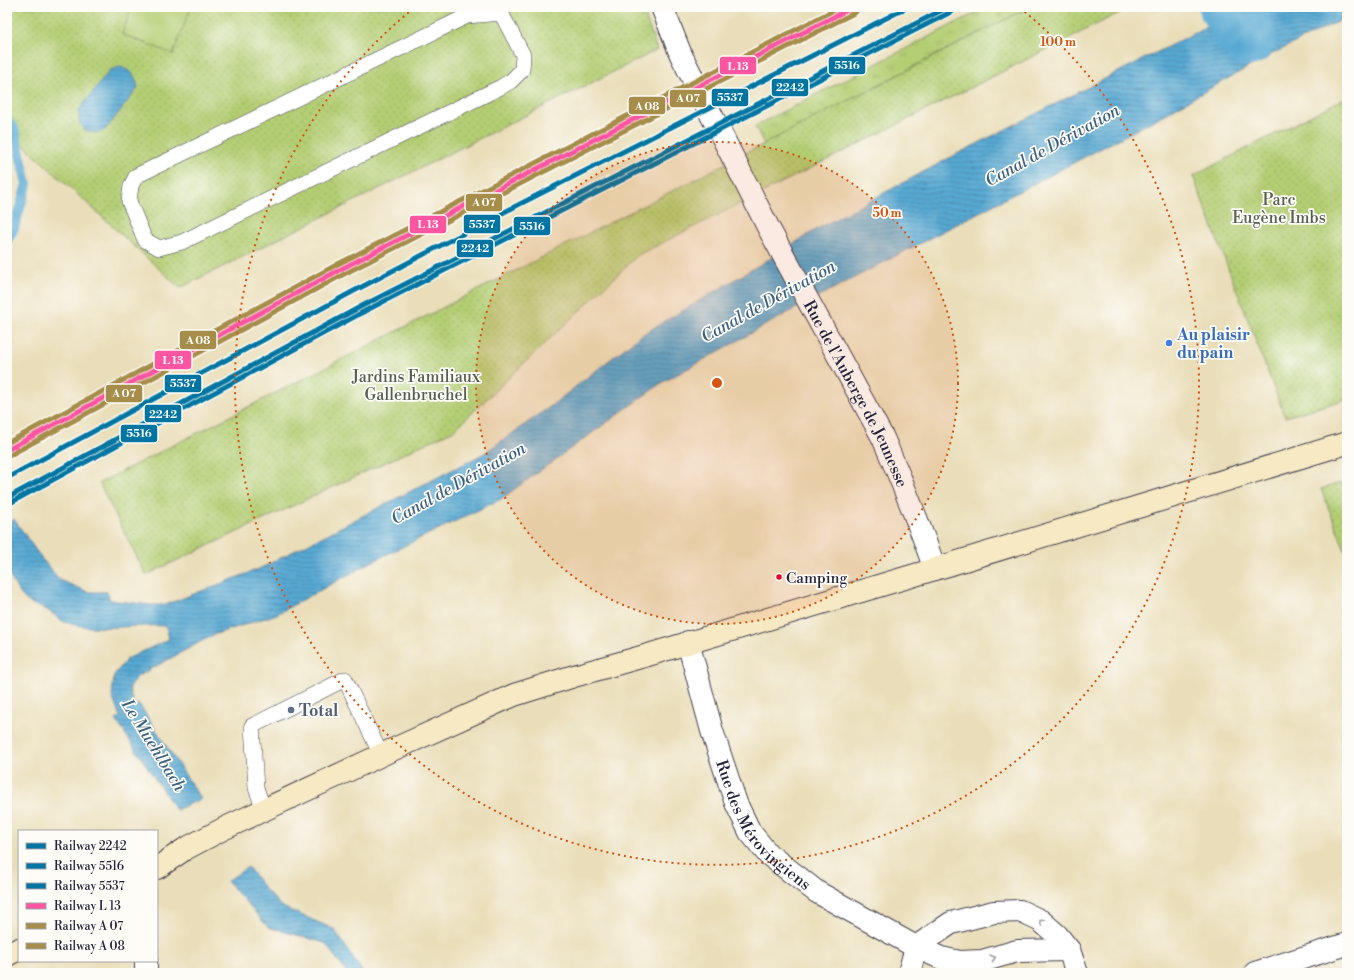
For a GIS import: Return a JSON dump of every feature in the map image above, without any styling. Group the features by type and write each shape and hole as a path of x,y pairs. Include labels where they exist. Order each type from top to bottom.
{"main road":[{"path":"158,867 185,849 264,810 514,695 935,569 1347,443"},
{"path":"7,955 18,949"}],"street":[{"name":"Rue de l'Auberge de Jeunesse","path":"662,7 681,55 769,229 832,346 860,394 886,445 922,530 935,569"},
{"name":"Rue des Mérovingiens","path":"688,642 712,731 736,803 750,832 768,854 818,892 916,947 942,958 960,962 982,961 1017,951 1069,950"},
{"path":"910,973 916,947 952,923 994,912 1020,911 1041,921 1057,935 1069,950 1077,973"},
{"path":"1255,973 1347,944"},
{"path":"146,962 146,973"}],"lane":[{"path":"503,10 523,55 522,70 511,81 494,91 182,242 160,248 145,240 129,201 131,186 136,176 466,16 503,10"},
{"path":"264,810 256,788 252,726 345,679 381,755"}],"green space":[{"path":"7,7 642,7 657,50 180,288 7,130"},
{"path":"132,7 191,7 173,54 122,34"},
{"path":"987,7 1032,7 764,144 755,126"},
{"name":"Jardins Familiaux Gallenbruchel","path":"1032,7 1131,7 638,255 454,430 146,575 99,483"},
{"name":"Parc Eugène Imbs","path":"1347,97 1347,399 1285,417 1193,176"},
{"path":"1347,481 1347,555 1321,489"}],"water":[{"name":"Canal de Dérivation","path":"1246,7 1347,7 1347,17 1270,55 1134,131 791,311 660,384 501,499 373,561 277,614 213,635 138,676 130,687 130,694 135,706 139,704 201,799 176,810 116,720 120,717 112,696 114,675 127,659 169,639 166,626 91,627 79,626 65,622 47,610 27,601 17,589 8,573 7,524 14,519 42,559 60,580 88,592 107,592 110,600 151,605 165,605 259,569 483,454 551,406 640,336 817,229 953,156"},
{"path":"120,67 133,74 138,88 106,129 97,133 85,130 79,122 79,110 110,70"},
{"path":"248,867 264,888 282,907 334,929 363,973 347,973 325,943 268,927 227,881"}],"waterway":[{"name":"Le Muehlbach","path":"1228,7 1248,37"},
{"name":"Le Muehlbach","path":"7,121 14,128 27,184 14,228 7,241"}],"rail line":[{"name":"5537","path":"7,478 354,291 516,206 908,7"},
{"name":"2242","path":"7,498 362,306 948,7"},
{"name":"5516","path":"10,503 365,311 951,12"}],"transit line":[{"path":"7,443 340,263 840,7"},
{"path":"7,450 343,268 853,7"},
{"path":"10,455 346,273 856,12"}],"place":[{"name":"Au plaisir du pain","path":"1169,343"},
{"name":"Camping","path":"779,577"},
{"name":"Total","path":"291,710"}]}
